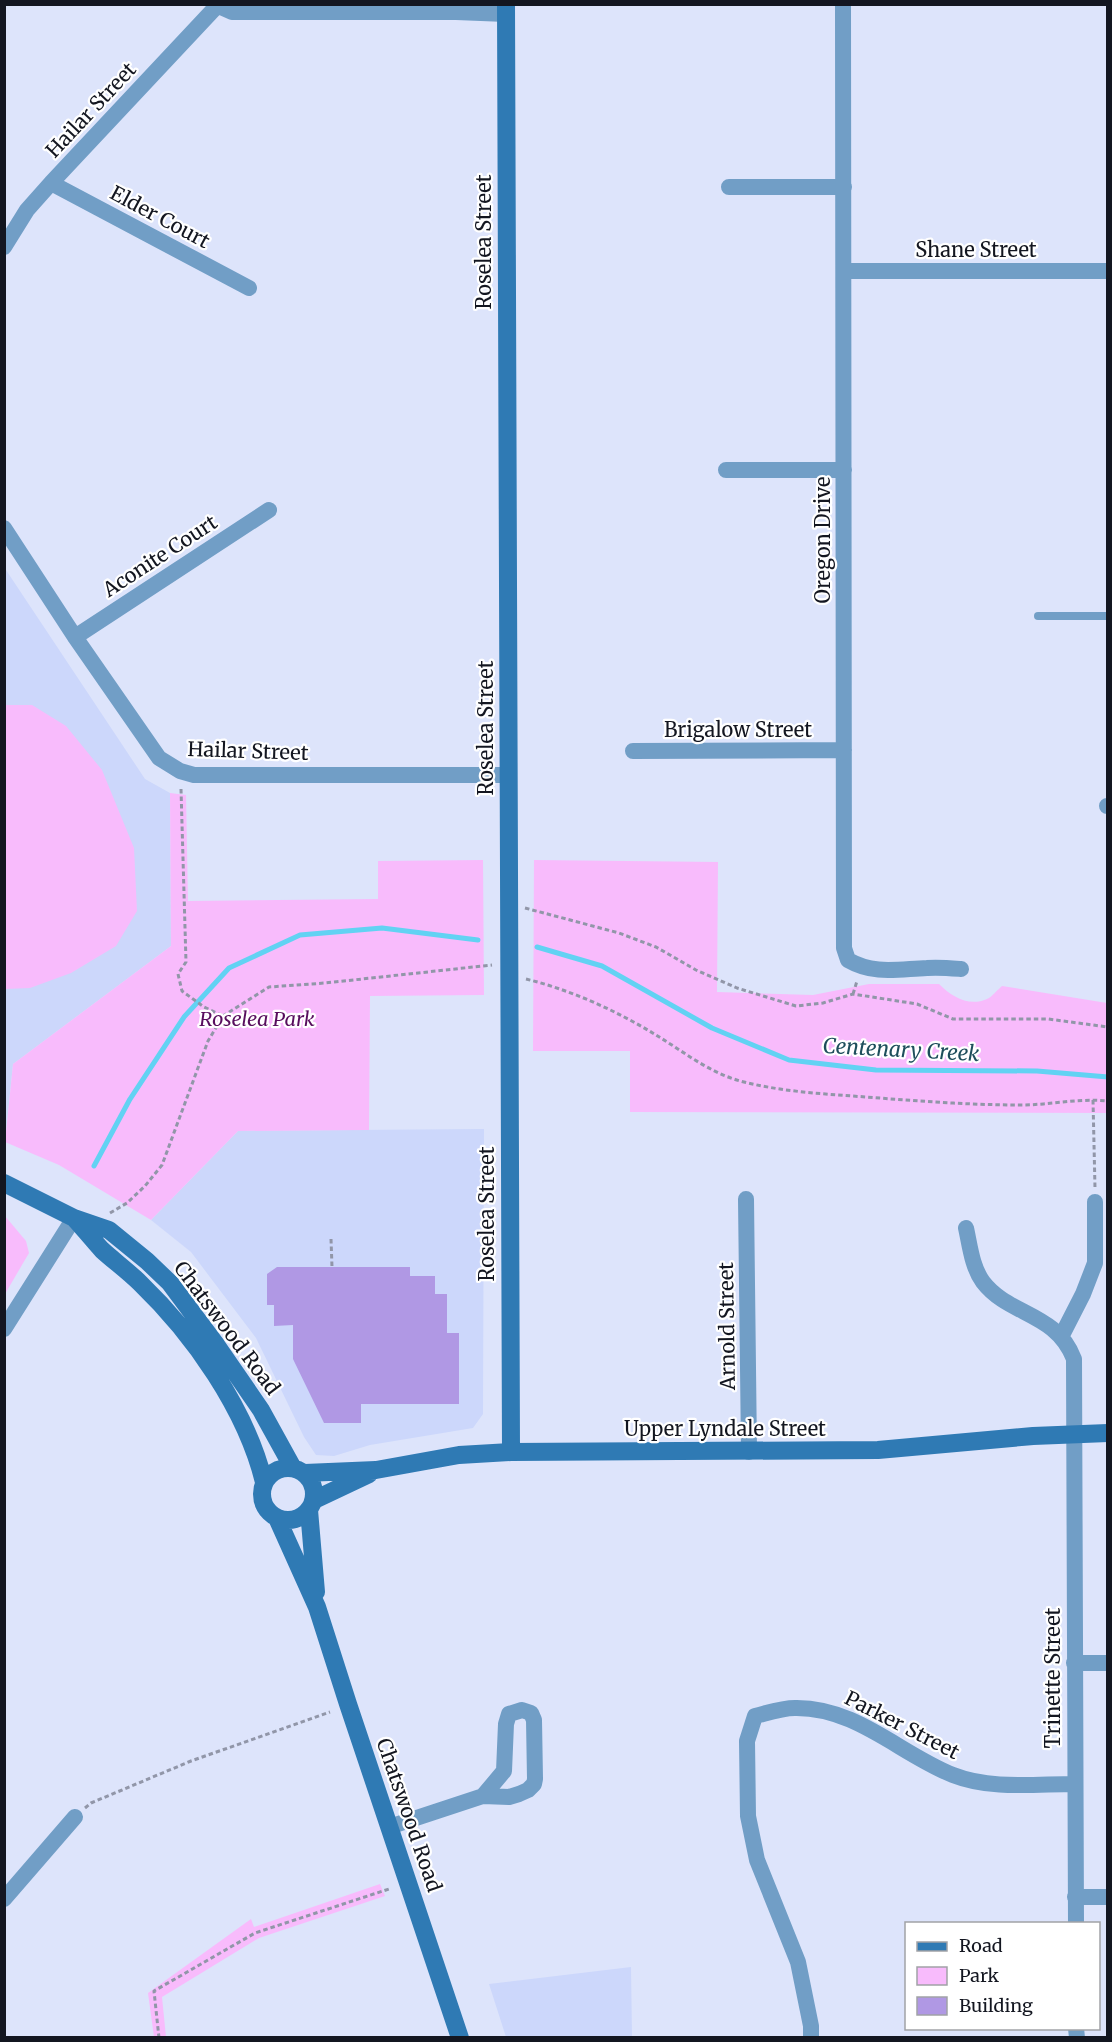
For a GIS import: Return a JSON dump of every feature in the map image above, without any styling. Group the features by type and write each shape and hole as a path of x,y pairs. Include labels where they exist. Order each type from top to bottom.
{"street":[{"name":"Oregon Drive","path":"843,4 844,948 848,960 862,968 960,969"},
{"path":"215,6 232,12 456,12 506,9"},
{"name":"Hailar Street","path":"4,247 27,210 215,6"},
{"name":"Roselea Street","path":"506,9 511,1452"},
{"name":"Elder Court","path":"51,183 249,288"},
{"path":"729,187 844,187"},
{"name":"Shane Street","path":"844,271 1107,271"},
{"path":"726,470 844,470"},
{"name":"Aconite Court","path":"75,637 269,510"},
{"name":"Hailar Street","path":"4,528 75,637 159,758 180,771 194,775 509,775"},
{"name":"Brigalow Street","path":"633,751 844,750"},
{"name":"Chatswood Road","path":"4,1183 78,1219 109,1230 147,1262 175,1291 261,1410 299,1471"},
{"name":"Arnold Street","path":"746,1199 749,1452"},
{"path":"966,1228 973,1262 982,1281 1002,1300 1041,1320 1061,1337 1083,1294 1095,1263 1095,1202"},
{"path":"4,1329 78,1219"},
{"name":"Chatswood Road","path":"78,1219 102,1250 140,1282 161,1305 230,1397 254,1447 264,1482"},
{"path":"161,1305 175,1291"},
{"name":"Trinette Street","path":"1061,1337 1070,1347 1074,1359 1076,1922"},
{"name":"Upper Lyndale Street","path":"299,1471 376,1470 459,1455 511,1452 878,1450 1075,1433 1107,1433"},
{"path":"276,1470 299,1471 314,1485 312,1505 303,1516 294,1520 277,1518 264,1507 262,1490 264,1482 276,1470"},
{"name":"Upper Lyndale Street","path":"312,1505 376,1470"},
{"name":"Chatswood Road","path":"312,1505 317,1606"},
{"name":"Chatswood Road","path":"277,1518 317,1606 460,2037"},
{"path":"1074,1663 1107,1663"},
{"name":"Parker Street","path":"811,2037 811,2026 798,1962 757,1860 748,1816 747,1741 755,1716 794,1707 828,1712 862,1725 953,1775 987,1785 1075,1784"},
{"path":"389,1827 483,1796 509,1797 528,1790 534,1784 535,1779 534,1720 531,1713 522,1710 509,1714 506,1724 504,1771 483,1796"},
{"path":"4,1899 75,1817"},
{"path":"1075,1897 1107,1897"}],"lane":[{"path":"1038,616 1107,616"}],"path":[{"path":"180,771 186,962 178,974 182,991 204,1007 223,1016"},
{"path":"525,918 525,907 619,933 656,947 737,988 796,1006 823,1003 853,994 917,1004 953,1019 1048,1019 1107,1028"},
{"path":"78,1219 110,1213 127,1203 146,1186 162,1165 208,1041 223,1016 269,987 489,966"},
{"path":"525,979 551,985 594,1003 653,1034 711,1070 742,1082 798,1092 990,1104 1025,1105 1107,1101"},
{"path":"1093,1100 1095,1202"},
{"path":"331,1239 332,1267"},
{"path":"75,1817 91,1803 191,1761 330,1712"},
{"path":"159,2037 154,1991 255,1933 389,1889"}],"shaded area":[{"path":"4,567 145,779 170,793 171,946 13,1064 5,1142"},
{"path":"484,1129 483,1414 473,1428 370,1445 334,1456 316,1455 304,1437 256,1338 191,1252 151,1220 238,1131"},
{"path":"631,1967 632,2037 506,2037 489,1984"}],"green space":[{"path":"4,705 32,705 66,726 102,770 134,848 137,911 116,946 71,973 30,988 5,989"},
{"name":"Roselea Park","path":"170,793 186,795 188,901 378,899 378,861 483,860 484,995 370,996 369,1130 238,1131 151,1220 59,1165 5,1142 13,1064 171,946"},
{"path":"534,860 718,862 717,992 813,995 869,984 939,984 955,997 974,1002 991,997 1002,986 1107,1003 1107,1113 630,1112 630,1051 533,1051"},
{"path":"5,1216 26,1241 29,1253 5,1294"},
{"path":"380,1884 385,1896 259,1938 162,1997 166,2037 154,2037 148,1993 251,1919 254,1927"}],"building":[{"path":"277,1267 410,1267 410,1276 435,1276 435,1294 447,1294 447,1333 459,1333 459,1404 361,1404 361,1423 324,1423 293,1359 293,1325 274,1326 274,1305 267,1305 267,1274"}],"waterway":[{"name":"Centenary Creek","path":"94,1166 130,1099 184,1017 229,968 300,935 382,928 478,940"},
{"name":"Centenary Creek","path":"537,947 602,966 712,1028 789,1060 876,1070 1037,1071 1108,1077"}]}
